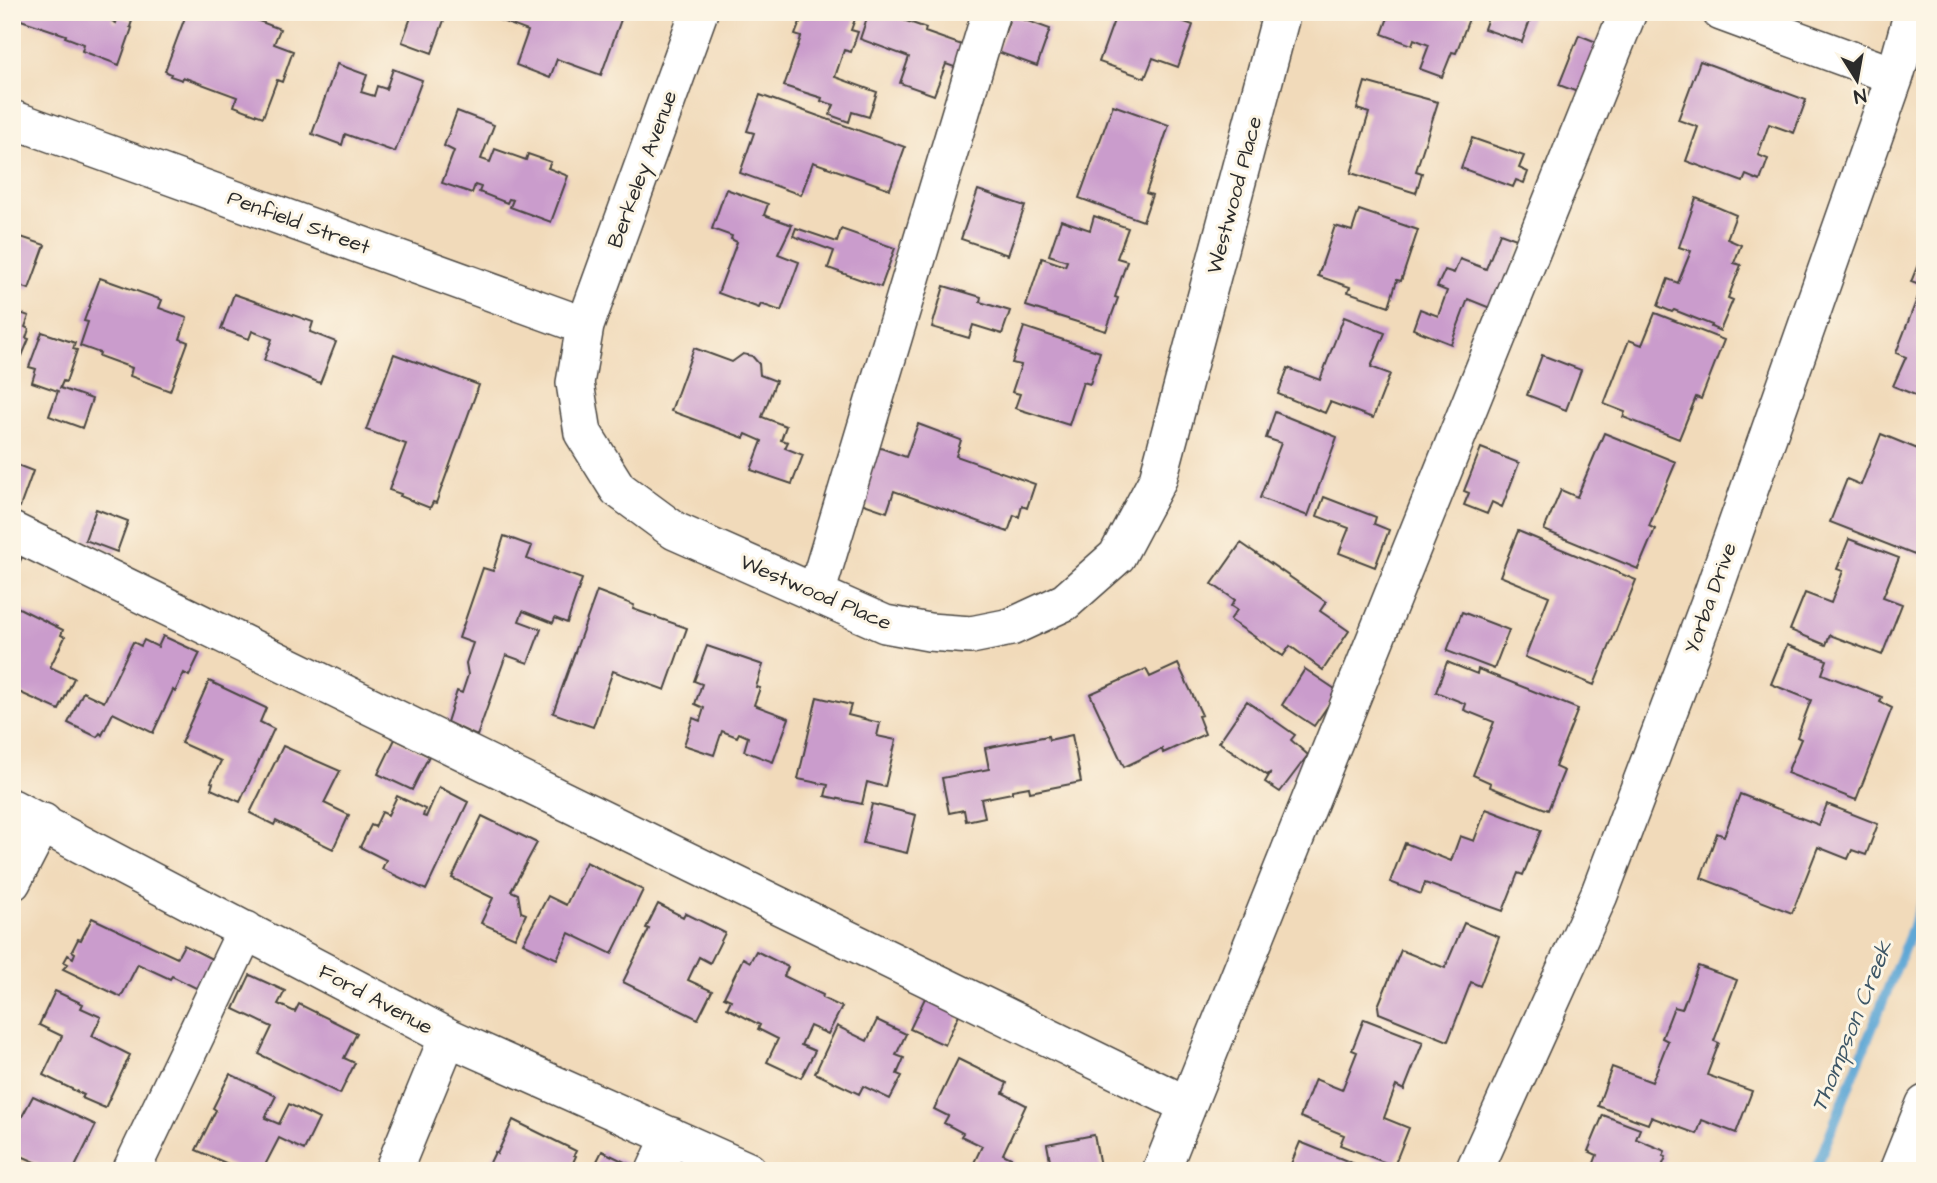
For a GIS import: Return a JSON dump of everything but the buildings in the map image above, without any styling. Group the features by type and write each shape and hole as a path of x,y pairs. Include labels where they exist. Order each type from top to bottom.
{"street":[{"name":"Berkeley Avenue","path":"585,326 699,12"},
{"path":"817,594 991,12"},
{"name":"Westwood Place","path":"585,326 575,383 583,433 618,489 675,531 885,624 929,632 971,635 1011,627 1065,602 1117,556 1158,479 1282,12"},
{"path":"1161,1171 1628,12"},
{"path":"1721,12 1895,76"},
{"name":"Yorba Drive","path":"1474,1171 1599,895 1709,604 1895,76 1913,12"},
{"name":"Penfield Street","path":"12,119 585,326"},
{"path":"12,531 1188,1105"},
{"path":"12,882 27,815"},
{"name":"Ford Avenue","path":"27,815 449,1037 748,1171"},
{"path":"131,1171 246,930"},
{"path":"393,1171 449,1037"},
{"path":"1898,1171 1924,1108"},
{"path":"655,1171 671,1136"}],"waterway":[{"name":"Thompson Creek","path":"1815,1171 1925,896"}]}
